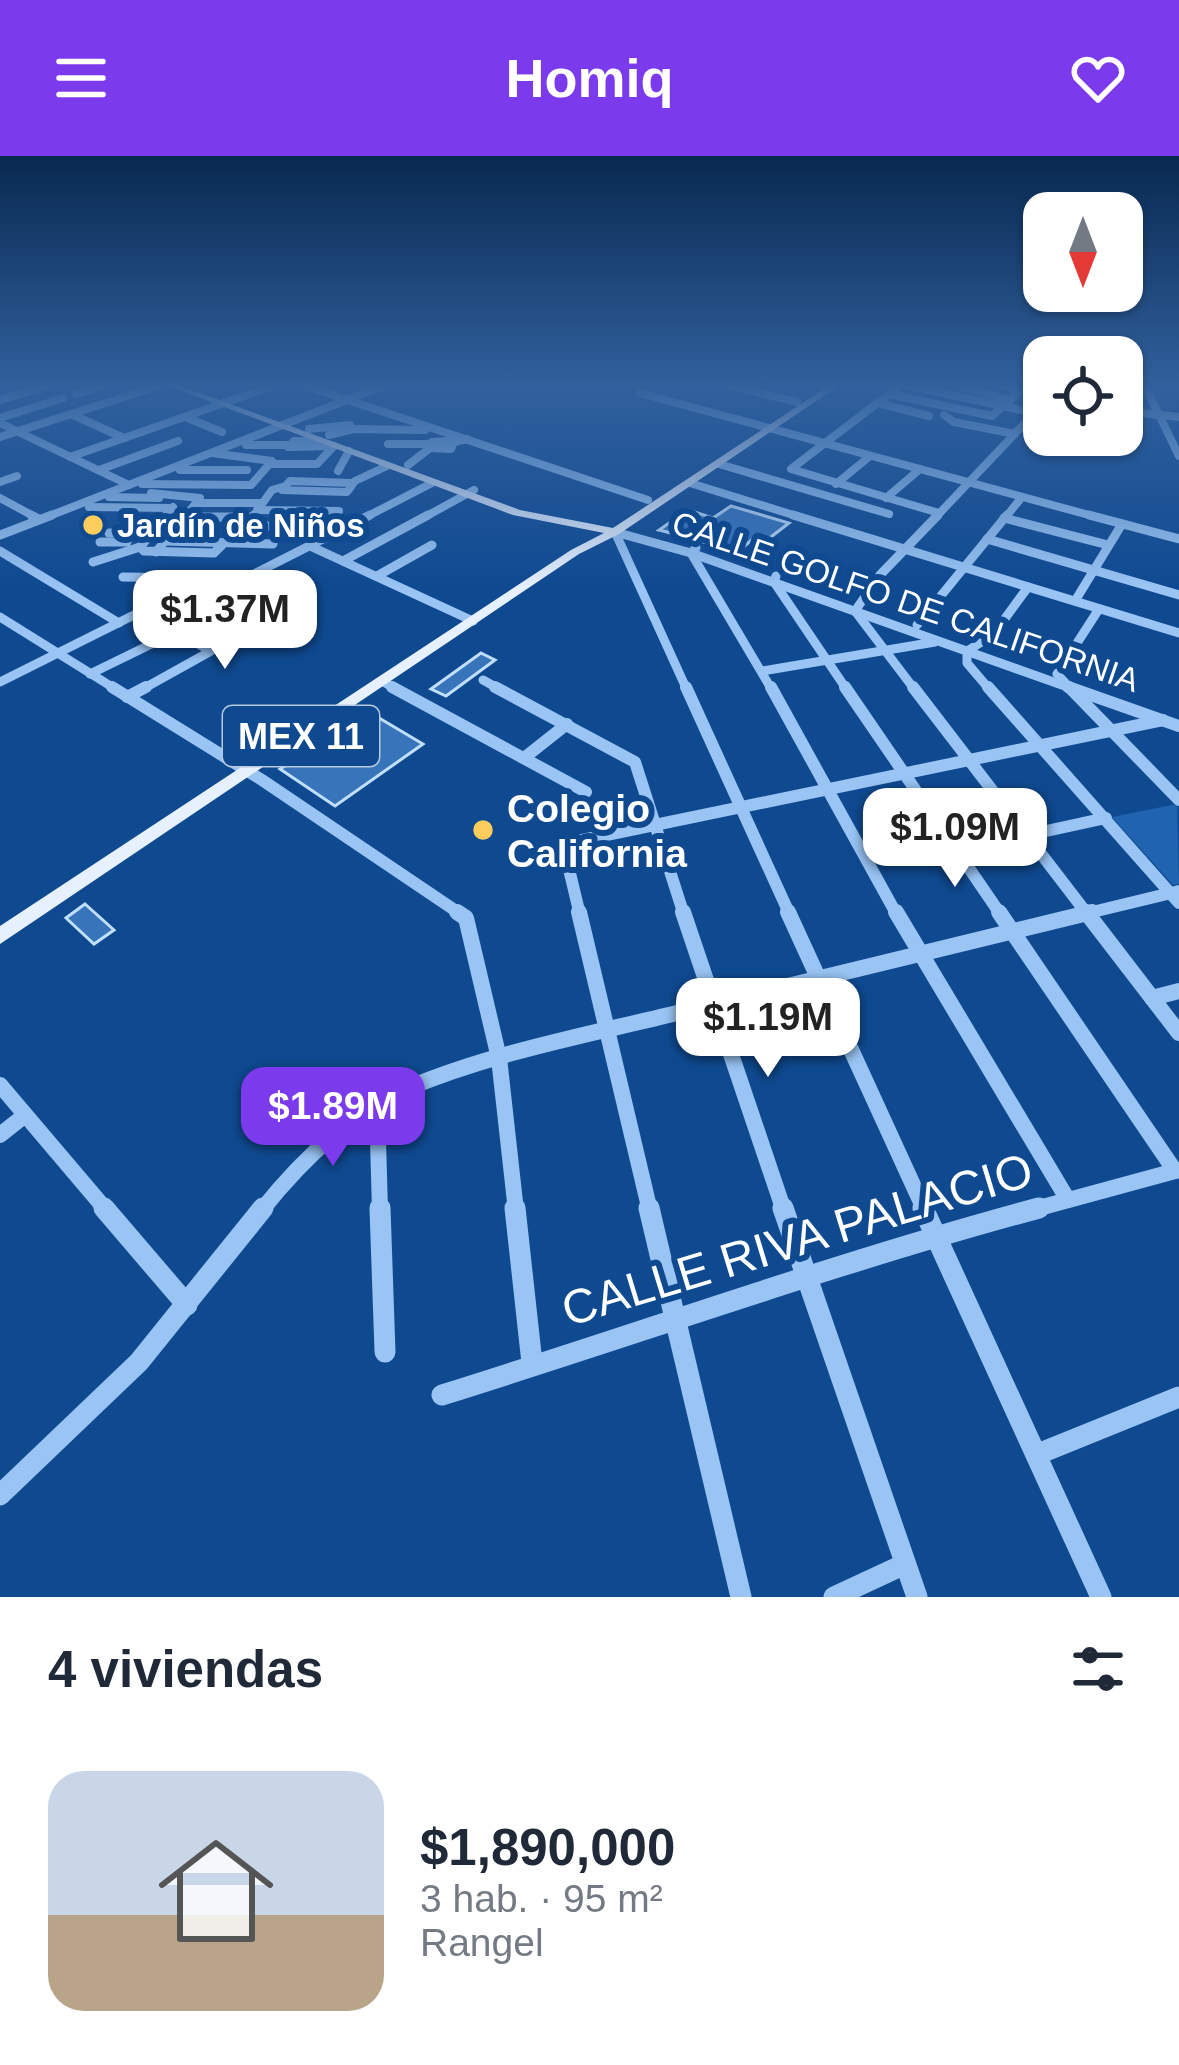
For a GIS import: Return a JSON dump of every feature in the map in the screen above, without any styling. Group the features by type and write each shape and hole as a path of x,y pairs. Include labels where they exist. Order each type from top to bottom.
{"main road":[{"path":"350,452 468,492"},
{"path":"358,452 408,465 532,518 611,530"},
{"name":"MEX 11","path":"611,530 648,500 726,452"},
{"name":"MEX 11","path":"0,936 734,452"}],"street":[{"path":"60,452 128,485 131,492 183,490"},
{"path":"70,457 84,452"},
{"path":"99,470 147,452"},
{"path":"270,464 317,464 313,452"},
{"path":"338,471 349,452"},
{"path":"348,485 377,452"},
{"path":"408,465 423,452"},
{"path":"506,452 648,500"},
{"path":"812,452 790,469 939,513"},
{"path":"857,452 1179,539"},
{"path":"999,452 856,607 1179,1033"},
{"path":"0,535 39,519 212,453 247,471 254,484 272,459 247,471 183,490 98,497"},
{"path":"836,484 870,456"},
{"path":"190,461 247,471"},
{"path":"719,464 889,514"},
{"path":"237,538 257,510 284,487 348,485 388,466"},
{"path":"886,498 920,469"},
{"path":"170,470 247,471"},
{"path":"0,482 17,476"},
{"path":"146,479 198,499 311,526"},
{"path":"197,603 432,483"},
{"path":"690,483 1179,633"},
{"path":"93,562 156,528 183,490"},
{"path":"343,561 468,492"},
{"path":"304,511 313,496"},
{"path":"100,542 183,519 257,510 313,496 362,496"},
{"path":"917,625 1022,496"},
{"path":"0,498 39,519"},
{"path":"151,577 198,499"},
{"path":"89,507 156,528"},
{"path":"257,510 340,511"},
{"path":"124,516 156,528"},
{"path":"1004,518 1108,545"},
{"path":"1075,601 1122,524"},
{"path":"113,529 156,528"},
{"path":"156,528 156,551 167,546 273,544"},
{"path":"611,530 742,803 1101,1597"},
{"name":"CALLE GOLFO DE CALIFORNIA","path":"611,530 694,551 917,625 1179,726"},
{"path":"987,539 1179,595"},
{"path":"377,577 432,545"},
{"path":"310,546 473,621"},
{"path":"0,551 119,623"},
{"path":"694,551 919,954 1069,1200"},
{"path":"123,577 208,578"},
{"path":"775,579 1177,1170"},
{"path":"0,1495 112,1389 187,1305 287,1176 317,1147 377,1105 428,1080 499,1058 1176,895 967,663 972,648 993,635 1028,587"},
{"name":"CALLE GOLFO DE CALIFORNIA","path":"856,607 940,641 1179,716"},
{"path":"1099,609 1057,674 1179,800"},
{"path":"0,682 142,611"},
{"path":"0,617 248,772 466,918 499,1058 532,1364"},
{"path":"90,674 176,632 211,651 127,697"},
{"path":"762,671 940,641"},
{"path":"483,680 635,762 917,1597"},
{"path":"382,681 586,792"},
{"path":"742,1597 563,844 742,803 1163,720"},
{"path":"524,758 566,724"},
{"path":"1028,836 1106,818"},
{"path":"1152,998 1179,992"},
{"path":"0,1085 187,1305"},
{"path":"377,1105 385,1352"},
{"path":"0,1135 25,1116"},
{"name":"CALLE RIVA PALACIO","path":"442,1395 677,1322 808,1274 1177,1170"},
{"path":"1038,1454 1179,1396"},
{"path":"834,1597 905,1564"}],"shaded area":[{"path":"1177,804 1179,884 1173,885 1112,817"}],"building":[{"path":"731,506 789,523 763,543 752,540 738,551 727,547 722,551 659,530 688,510 713,518"},
{"path":"481,653 495,660 446,696 431,689"},
{"path":"369,712 423,744 335,806 280,769"},
{"path":"85,904 114,930 94,944 66,918"}],"place":[{"name":"Jardín de Niños","path":"93,525"},
{"name":"Colegio California","path":"483,830"}]}
